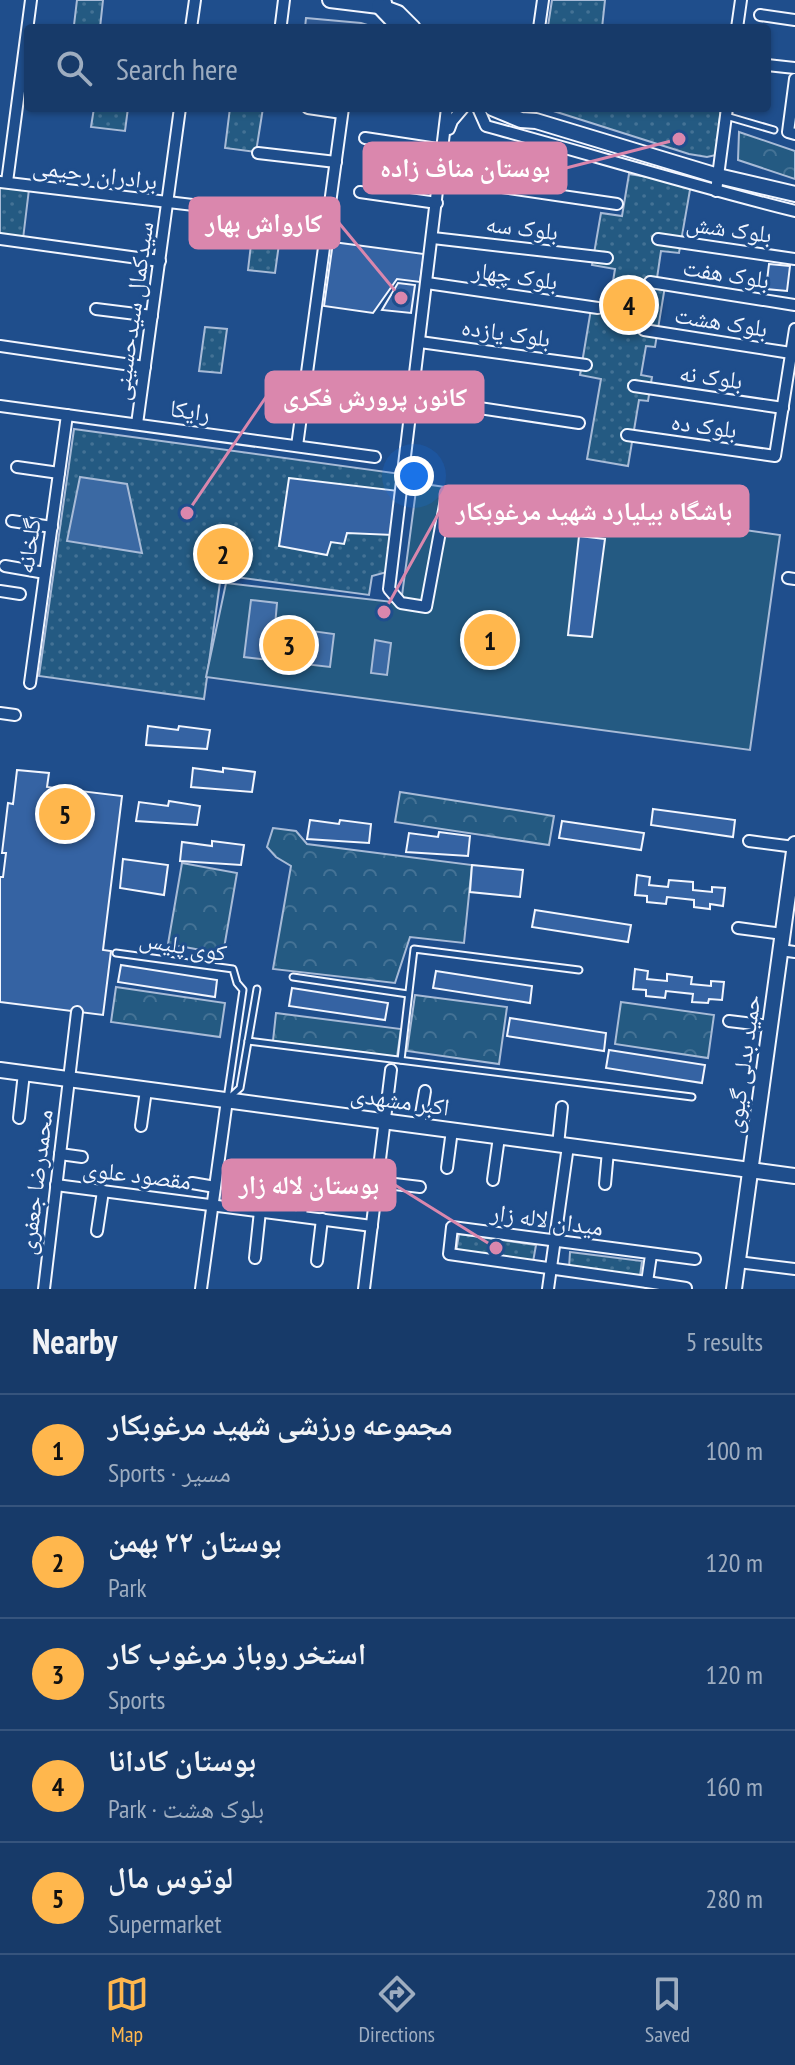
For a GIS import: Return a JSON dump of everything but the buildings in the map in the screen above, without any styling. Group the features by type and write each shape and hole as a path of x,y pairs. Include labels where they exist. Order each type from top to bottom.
{"street":[{"path":"27,24 31,0"},
{"path":"192,24 195,0"},
{"path":"281,24 284,0"},
{"path":"330,0 383,2 409,24"},
{"path":"738,24 741,0"},
{"path":"539,24 540,1"},
{"path":"383,2 397,24"},
{"path":"760,15 795,20"},
{"path":"3,182 24,46"},
{"path":"771,65 795,68"},
{"path":"792,133 795,79"},
{"name":"سیدکمال سیدحسینی","path":"137,424 179,112"},
{"path":"297,446 343,112"},
{"path":"447,112 389,589 401,603 426,607 447,494 609,517"},
{"path":"444,150 452,121 460,112"},
{"path":"480,112 486,126 651,163"},
{"path":"500,112 536,121 795,211"},
{"path":"524,112 536,121"},
{"path":"717,184 726,112"},
{"path":"365,138 444,150"},
{"path":"258,153 336,162"},
{"path":"440,178 617,204"},
{"name":"برادران رحیمی","path":"3,182 327,221"},
{"path":"717,184 795,194"},
{"path":"360,192 437,203"},
{"name":"بلوک سه","path":"433,238 607,258"},
{"path":"0,239 160,261"},
{"name":"بلوک شش","path":"658,239 795,259"},
{"name":"بلوک هفت","path":"650,282 795,305"},
{"name":"بلوک چهار","path":"427,283 598,308"},
{"path":"96,309 152,316"},
{"path":"783,408 795,329"},
{"name":"بلوک هشت","path":"644,330 791,353"},
{"name":"بلوک یازده","path":"420,342 586,365"},
{"path":"0,346 145,367"},
{"name":"بلوک نه","path":"634,386 783,408"},
{"path":"413,398 579,423"},
{"name":"رایکا","path":"0,406 375,457"},
{"name":"بلوک ده","path":"627,435 775,456 783,408"},
{"name":"گلخانه","path":"30,683 67,415"},
{"path":"17,467 59,473"},
{"path":"12,521 52,527"},
{"path":"5,566 45,573"},
{"path":"0,591 20,594"},
{"path":"0,713 15,715"},
{"path":"749,841 795,846"},
{"name":"حمید بدلی گیوی","path":"734,1289 770,1026 788,951 783,934 795,846"},
{"path":"738,928 783,934"},
{"name":"محمدرضا جعفری","path":"44,1289 77,1012"},
{"path":"729,1021 770,1026"},
{"name":"اکبر مشهدی","path":"0,1070 795,1176"},
{"path":"364,1289 391,1070"},
{"path":"19,1118 24,1073"},
{"path":"141,1126 146,1090"},
{"path":"419,1126 425,1091"},
{"path":"201,1289 227,1100"},
{"path":"548,1289 563,1145 562,1107"},
{"path":"447,1168 452,1130"},
{"path":"493,1180 499,1137"},
{"path":"605,1184 608,1151"},
{"path":"60,1154 82,1157"},
{"path":"255,1258 268,1180"},
{"path":"378,1182 420,1187"},
{"path":"192,1183 215,1187"},
{"name":"مقصود علوی","path":"56,1185 372,1226"},
{"path":"301,1216 304,1185"},
{"path":"97,1231 103,1191"},
{"path":"317,1261 322,1219"},
{"name":"میدان لاله زار","path":"686,1288 449,1254 452,1227 695,1259"},
{"path":"647,1282 651,1255"},
{"path":"738,1262 795,1269"}],"lane":[{"path":"726,112 774,130"},
{"path":"401,1060 414,949 579,970"},
{"name":"کوی پلیس","path":"116,953 233,969 237,983 243,990 227,1100"},
{"path":"293,977 408,994"},
{"path":"227,1100 240,1088 257,989"},
{"path":"248,1041 692,1097"}],"green space":[{"path":"77,0 103,0 100,24 74,24"},
{"path":"552,0 605,0 602,24 548,24"},
{"path":"93,112 127,112 125,131 91,127"},
{"path":"230,112 262,112 256,152 225,148"},
{"path":"557,112 721,112 716,155 689,154"},
{"path":"739,132 795,151 795,179 738,160"},
{"path":"629,174 691,184 679,253 661,251 657,278 666,280 655,347 646,346 641,375 652,377 648,401 639,400 628,466 587,459 601,379 580,375 592,303 609,306 615,269 592,265 601,213 622,216"},
{"path":"0,185 29,189 23,239 0,236"},
{"path":"254,219 282,222 275,273 248,270"},
{"path":"205,327 227,329 221,373 199,371"},
{"path":"74,429 401,474 387,572 372,576 369,595 221,575 204,699 39,676"},
{"path":"417,483 780,535 750,750 206,677 226,583 401,603"},
{"path":"400,792 554,816 549,845 395,822"},
{"path":"273,828 296,831 307,844 472,865 464,943 410,937 395,983 273,969 291,866 267,847"},
{"path":"182,863 237,873 223,954 168,944"},
{"path":"116,987 225,1003 220,1037 111,1022"},
{"path":"415,995 507,1007 499,1064 407,1051"},
{"path":"621,1002 714,1015 708,1058 615,1044"},
{"path":"276,1013 401,1029 397,1057 273,1041"},
{"path":"459,1234 536,1245 533,1262 456,1252"},
{"path":"570,1252 642,1261 640,1276 569,1268"}],"shaded area":[{"path":"306,18 364,24 305,24"},
{"path":"80,477 127,484 142,553 67,541"},
{"path":"251,600 277,603 275,626 334,634 330,667 244,657"},
{"path":"375,640 391,643 387,675 371,673"}],"place":[{"name":"بوستان مناف زاده","path":"679,139"},
{"name":"کارواش بهار","path":"401,298"},
{"name":"بوستان کادانا","path":"629,305"},
{"name":"کانون پرورش فکری","path":"187,513"},
{"name":"بوستان ۲۲ بهمن","path":"223,554"},
{"name":"باشگاه بیلیارد شهید مرغوبکار","path":"384,612"},
{"name":"مجموعه ورزشی شهید مرغوبکار","path":"490,640"},
{"name":"استخر روباز مرغوب کار","path":"289,645"},
{"name":"لوتوس مال","path":"65,814"},
{"name":"بوستان لاله زار","path":"496,1248"}]}
